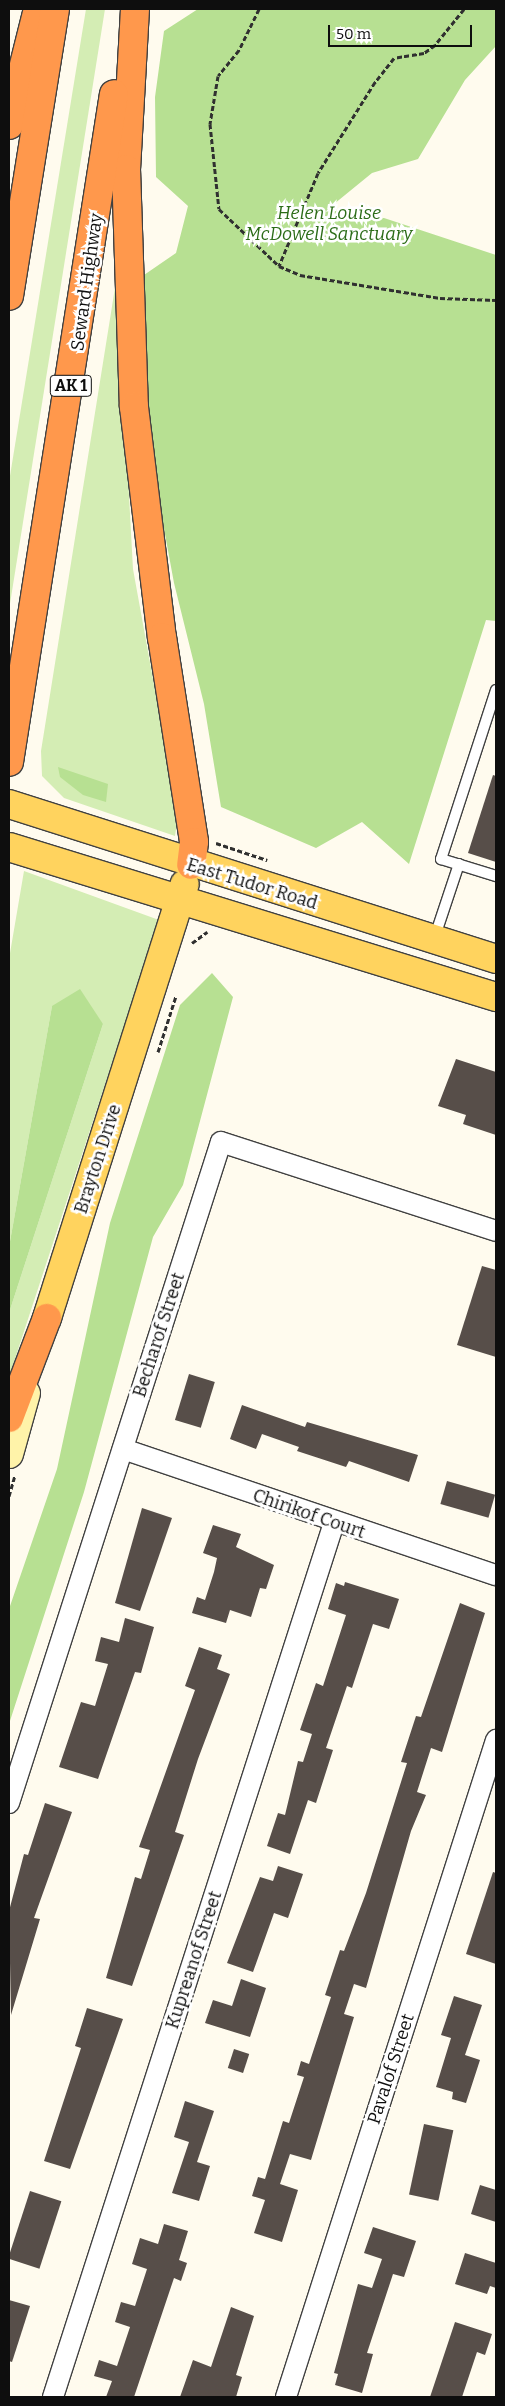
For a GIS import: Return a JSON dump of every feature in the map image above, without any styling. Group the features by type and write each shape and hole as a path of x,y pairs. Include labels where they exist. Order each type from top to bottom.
{"highway":[{"path":"9,125 38,9"},
{"path":"9,296 55,9"},
{"name":"Seward Highway","path":"9,762 75,360 127,9"},
{"path":"136,9 126,169 134,407 162,637 194,842 191,865"},
{"path":"9,1418 47,1318"}],"main road":[{"name":"East Tudor Road","path":"9,804 191,865 496,959"},
{"path":"9,847 180,902 496,997"},
{"name":"Brayton Drive","path":"13,1462 47,1318 191,865"}],"street":[{"name":"Becharof Street","path":"9,1803 221,1142 496,1231"},
{"name":"Chirikof Court","path":"123,1449 334,1524 496,1575"},
{"name":"Kupreanof Street","path":"53,2397 334,1524"},
{"name":"Pavalof Street","path":"286,2397 496,1740"}],"lane":[{"path":"496,690 441,859 496,876"},
{"path":"434,940 459,864"}],"path":[{"path":"259,9 239,50 218,76 210,124 219,209 279,266 300,275 440,298 496,300"},
{"path":"279,266 318,172 375,82 394,58 424,53 435,45 464,9"},
{"path":"189,948 193,941 213,932"},
{"path":"157,1054 177,988"},
{"path":"9,1496 13,1462"}],"green space":[{"path":"86,9 105,9 9,610 9,482"},
{"name":"Helen Louise McDowell Sanctuary","path":"198,9 496,9 496,46 465,80 418,159 372,173 334,204 339,217 384,218 496,255 496,621 486,620 409,864 362,822 316,848 221,807 204,704 174,583 144,420 144,275 176,253 188,206 156,177 155,97 164,31"},
{"path":"117,275 133,569 178,817 175,836 64,798 42,776 41,751"},
{"path":"58,767 108,784 106,802 83,795 60,777"},
{"path":"24,871 159,920 9,1377 9,1313 103,1024 52,1006 9,1247 9,959"},
{"path":"212,973 233,997 183,1185 153,1237 84,1492 9,1724 9,1609 57,1469 110,1223 180,1005"},
{"path":"80,989 103,1024 9,1313 9,1247 52,1006"}],"building":[{"path":"493,775 496,776 496,862 468,853"},
{"path":"456,1059 496,1072 496,1135 463,1124 466,1115 438,1106"},
{"path":"482,1266 496,1270 496,1357 457,1345"},
{"path":"189,1374 215,1382 201,1428 175,1420"},
{"path":"242,1405 305,1427 307,1422 418,1455 409,1482 349,1461 346,1467 297,1451 299,1447 262,1434 256,1449 230,1439"},
{"path":"447,1481 495,1495 488,1518 440,1504"},
{"path":"142,1508 172,1518 140,1611 115,1603"},
{"path":"213,1525 241,1534 236,1547 274,1565 266,1589 260,1588 251,1617 230,1610 226,1623 192,1613 197,1597 205,1600 214,1572 217,1558 203,1553"},
{"path":"345,1582 399,1599 389,1629 373,1624 352,1688 347,1686 326,1748 333,1750 316,1803 308,1800 290,1854 267,1846 278,1813 285,1815 298,1761 303,1762 312,1734 300,1730 316,1683 323,1686 346,1615 328,1609 336,1583 344,1586"},
{"path":"460,1603 485,1613 442,1752 431,1748 417,1792 426,1795 411,1831 366,1988 354,1984 344,2014 354,2017 311,2160 290,2154 280,2184 298,2190 282,2242 254,2233 265,2200 252,2196 258,2177 265,2179 283,2121 289,2123 304,2077 297,2075 301,2061 309,2064 331,1997 325,1995 340,1950 344,1951 366,1893 407,1763 401,1762 416,1716 421,1717"},
{"path":"125,1618 154,1627 141,1673 135,1672 98,1779 59,1767 81,1702 95,1706 108,1664 95,1661 101,1637 119,1642"},
{"path":"199,1647 222,1655 217,1669 230,1674 198,1759 175,1832 184,1835 132,1986 106,1978 135,1877 141,1879 150,1850 139,1847 195,1690 185,1686"},
{"path":"45,1803 72,1812 34,1918 40,1919 11,2015 9,1911 24,1854 28,1855"},
{"path":"278,1866 303,1874 288,1918 274,1913 253,1972 227,1963 260,1877 273,1881"},
{"path":"493,1872 496,1873 496,1964 466,1954"},
{"path":"241,1979 266,1988 250,2037 205,2023 213,2000 232,2006"},
{"path":"454,1996 482,2005 465,2055 480,2060 466,2103 452,2099 453,2092 436,2087 451,2038 441,2035"},
{"path":"87,2008 123,2019 70,2169 44,2161 81,2048 75,2046"},
{"path":"234,2049 249,2054 243,2073 228,2068"},
{"path":"185,2101 214,2111 197,2162 210,2166 199,2201 172,2193 189,2142 174,2137"},
{"path":"424,2124 453,2130 438,2201 409,2194"},
{"path":"480,2185 496,2190 496,2222 471,2214"},
{"path":"30,2191 61,2201 39,2269 9,2259"},
{"path":"164,2224 188,2231 179,2260 187,2263 181,2281 174,2278 134,2397 106,2397 112,2381 94,2376 99,2360 117,2366 130,2327 115,2322 121,2302 135,2306 147,2269 132,2264 140,2238 158,2244"},
{"path":"373,2227 416,2241 404,2277 393,2274 367,2353 373,2354 362,2393 335,2385 338,2374 334,2373 358,2284 372,2288 382,2259 364,2253"},
{"path":"465,2253 496,2263 496,2288 490,2286 487,2294 455,2284"},
{"path":"9,2300 30,2306 12,2362 9,2361"},
{"path":"231,2307 254,2316 236,2375 242,2377 236,2397 180,2397 193,2360 211,2367"},
{"path":"455,2322 492,2334 485,2355 477,2352 462,2397 430,2397"}]}
